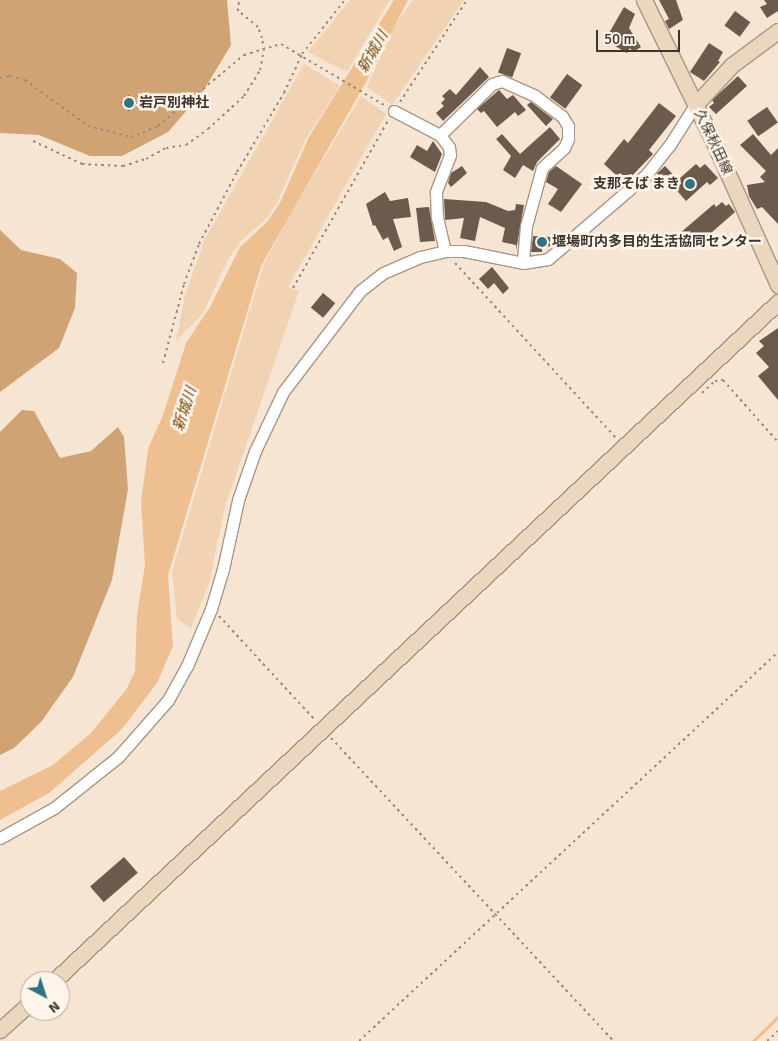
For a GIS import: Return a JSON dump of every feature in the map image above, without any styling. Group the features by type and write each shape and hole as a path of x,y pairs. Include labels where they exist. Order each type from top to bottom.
{"street":[{"name":"久保秋田線","path":"644,0 778,285"},
{"path":"0,838 54,808 135,741 168,700 187,666 210,609 223,569 238,500 255,451 283,392 360,292 383,272 420,257 445,251 464,251 523,262 548,258 561,251 611,202 646,175 669,146 695,105 732,65 778,32"},
{"path":"440,134 492,84 502,81 535,96 562,116 568,126 568,139 564,148 542,168 526,226 523,262"},
{"path":"394,111 440,134 450,155 436,192 438,226 445,251"},
{"path":"65,971 328,734 624,447 778,302"},
{"path":"0,1030 20,1012"}],"path":[{"path":"33,141 70,160 93,166 123,166 146,159 166,148 186,144 225,116 255,82 264,50 258,27 238,10 239,0"},
{"path":"163,363 184,284 199,244 237,172 284,93 302,54 346,0"},
{"path":"293,288 394,111 467,0"},
{"path":"0,78 10,76 25,80 88,126 131,137 158,126 244,55 281,44 309,57 394,111"},
{"path":"445,251 624,447"},
{"path":"695,399 716,381 723,380 778,442"},
{"path":"210,609 614,1041"},
{"path":"359,1041 778,652"},
{"path":"325,745 328,734"},
{"path":"767,1041 778,1031"}],"shaded area":[{"path":"0,0 227,0 231,45 202,93 168,132 122,156 90,156 39,135 0,133"},
{"path":"350,0 390,0 347,72 308,52"},
{"path":"413,0 464,0 392,105 367,87 395,25"},
{"path":"304,64 340,86 305,140 277,203 266,219 242,240 228,259 204,312 176,341 185,296 205,239"},
{"path":"361,96 386,114 288,287 299,291 225,507 209,583 191,628 177,619 172,571 256,289 264,264 290,215"},
{"path":"0,230 21,250 60,259 77,273 75,308 59,348 0,392"},
{"path":"22,410 34,411 60,458 91,451 118,427 124,437 128,489 112,580 73,677 41,722 14,748 0,755 0,432"}],"water":[{"name":"新城川","path":"394,0 408,0 366,82 261,266 168,575 173,646 157,683 121,730 49,793 0,820 0,791 53,765 91,733 126,690 135,671 137,615 145,565 141,502 148,449 163,415 186,343 210,307 240,247 267,222 280,203 309,137"}],"building":[{"path":"659,0 676,0 683,20 669,29 665,21 669,19"},
{"path":"764,0 778,0 778,11 767,18 760,7 767,4"},
{"path":"624,7 635,14 629,28 641,47 633,52 630,48 627,53 605,40"},
{"path":"735,11 750,22 740,37 724,26"},
{"path":"709,43 723,52 718,61 720,62 704,81 690,72"},
{"path":"507,48 521,53 512,78 498,72"},
{"path":"480,67 489,77 443,121 436,113 444,106 441,103 445,99 442,96 450,89 456,95"},
{"path":"567,74 582,85 565,109 550,97"},
{"path":"738,76 747,86 716,114 709,107 714,103 712,100"},
{"path":"499,90 507,99 513,95 526,110 518,116 515,112 497,127 484,111 481,113 477,109"},
{"name":"岩戸別神社","path":"129,95 137,104 129,111 121,102"},
{"path":"531,102 553,119 546,126 527,105"},
{"path":"659,103 676,116 649,150 653,154 628,180 620,173 617,176 604,164 624,139 628,143"},
{"path":"767,107 778,123 758,136 747,121"},
{"path":"550,127 560,139 537,162 533,171 523,165 515,178 503,170 511,156 496,139 502,134 520,154"},
{"path":"753,134 771,155 778,148 778,224 762,207 757,209 749,196 747,185 765,182 760,177 766,171 740,145"},
{"path":"433,141 442,154 435,172 410,157 417,145 427,151"},
{"name":"支那そば まき","path":"696,164 700,168 705,164 718,178 710,185 707,182 686,201 672,185"},
{"path":"462,166 467,173 451,187 448,183 451,173"},
{"path":"556,166 582,184 561,212 548,204 558,189 546,182 549,172"},
{"path":"665,166 676,178 668,185 657,174"},
{"path":"385,192 390,201 408,198 411,217 393,219 402,247 394,251 388,237 383,240 375,225 373,226 366,204"},
{"path":"444,199 486,202 508,211 515,210 516,204 524,205 516,251 516,245 502,242 505,228 480,217 475,241 460,238 464,218 445,220"},
{"path":"722,202 726,206 729,204 735,212 695,247 680,233 714,204 716,207"},
{"path":"429,207 435,241 420,242 416,208"},
{"name":"堰場町内多目的生活協同センター","path":"533,236 552,237 552,246 542,247 542,252 531,252"},
{"path":"492,267 509,288 503,294 494,283 488,289 479,279"},
{"path":"323,293 335,303 323,318 311,308"},
{"path":"778,328 778,400 758,376 769,367 756,353 764,346 759,341"},
{"path":"124,857 138,873 104,902 90,887"}],"waterway":[{"path":"753,1041 778,1017"}],"place":[{"name":"岩戸別神社","path":"129,103"},
{"name":"支那そば まき","path":"690,184"},
{"name":"堰場町内多目的生活協同センター","path":"542,242"}]}
